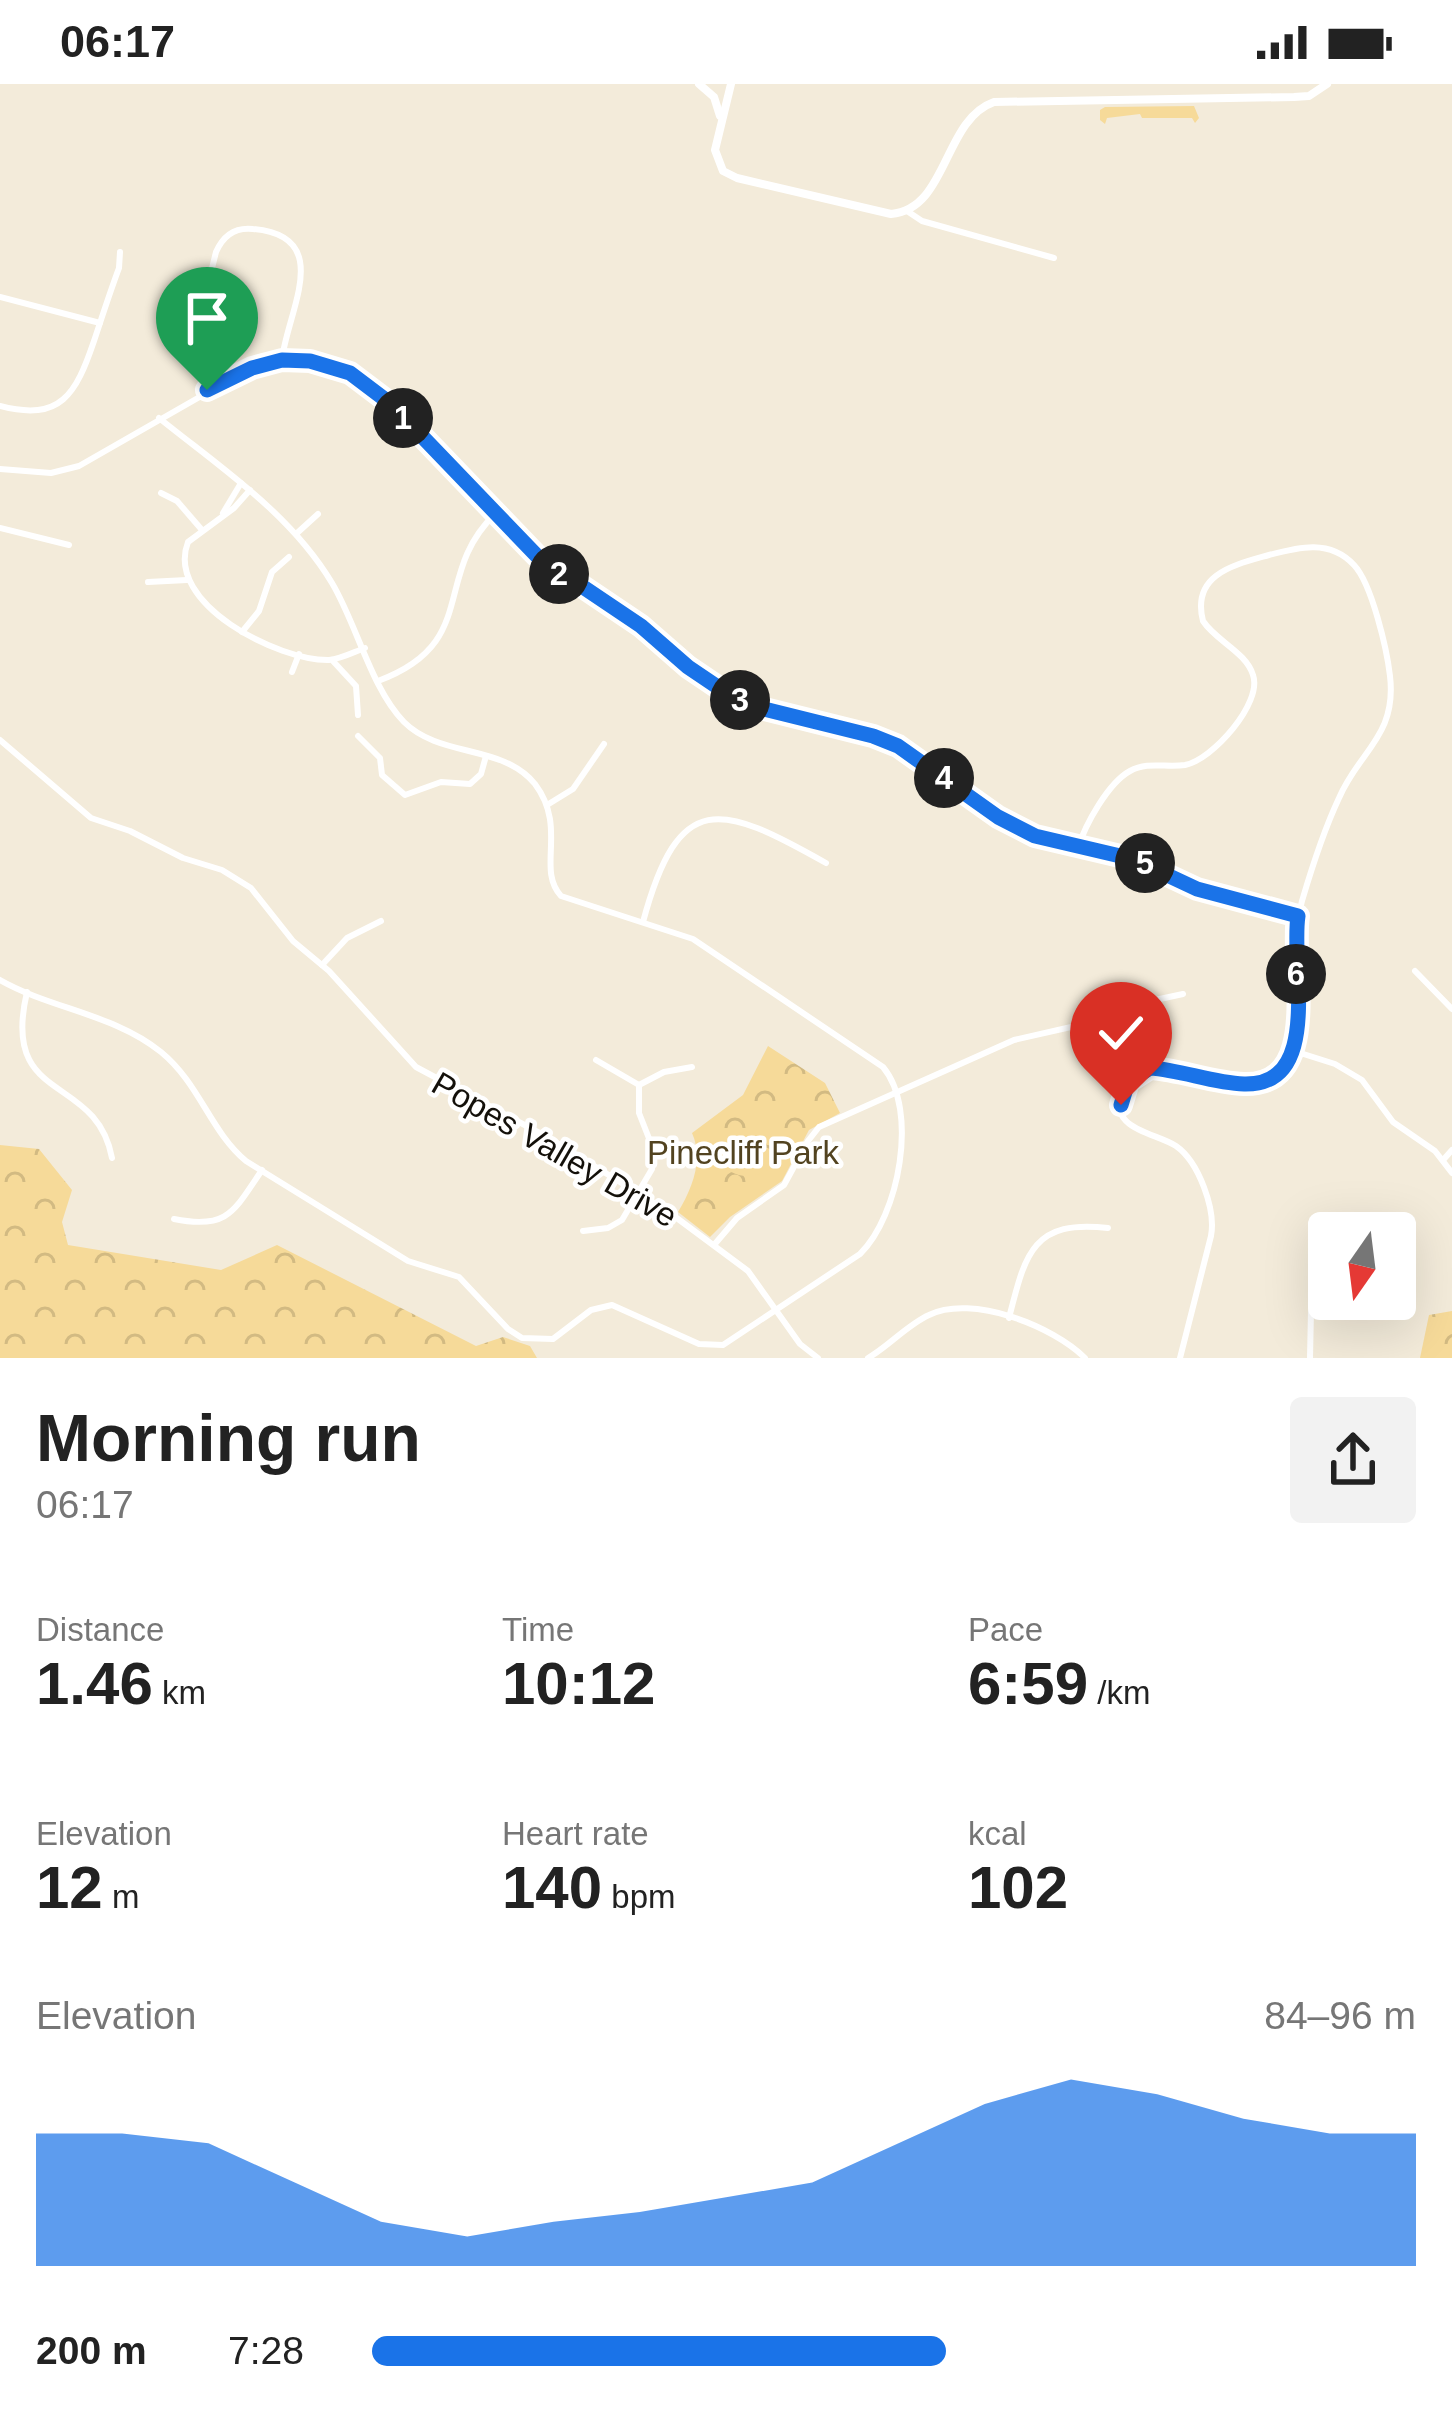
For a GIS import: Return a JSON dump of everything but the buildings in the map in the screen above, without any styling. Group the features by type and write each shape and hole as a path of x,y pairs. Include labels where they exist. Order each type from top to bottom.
{"street":[{"path":"699,84 714,97 721,121"},
{"path":"731,84 715,149 719,165 729,175 883,213 907,211 926,194 968,119 994,102 1294,97 1309,96 1327,84"},
{"path":"907,211 922,221 1054,258"},
{"path":"207,390 194,366 192,346 216,252 236,230 250,228 279,235 300,254 302,269 282,360"},
{"path":"0,406 46,410 68,396 83,373 119,268 119,252"},
{"path":"0,297 100,323"},
{"path":"0,469 51,473 79,466 252,368 282,360 330,365 368,383 556,572 641,626 728,694 760,708 881,738 1008,823 1045,840 1133,859 1197,889 1298,916"},
{"path":"0,980 126,1030 162,1053 199,1092 227,1143 408,1261 459,1277 522,1338 553,1339 591,1310 612,1305 699,1344 730,1342 860,1254 881,1228 890,1204 902,1129 898,1091 889,1073 684,934 572,902 556,891 549,872 554,837 547,805 525,774 487,756 423,736 398,715 332,582 296,534 250,490 159,418"},
{"path":"223,513 242,484"},
{"path":"250,490 184,549 188,580 214,611 242,632 299,654 332,660 365,648"},
{"path":"161,493 177,501 202,530"},
{"path":"296,534 318,514"},
{"path":"378,681 407,669 434,647 450,617 466,550 495,514"},
{"path":"0,528 69,545"},
{"path":"1078,848 1122,776 1144,766 1186,765 1202,758 1252,702 1255,681 1250,667 1203,621 1201,598 1211,578 1233,564 1312,547 1336,552 1357,568 1368,590 1389,669 1389,713 1379,740 1336,802 1298,916 1294,1051 1282,1072 1258,1083 1200,1079 1150,1068 1123,1089 1125,1120 1137,1132 1166,1141 1187,1157 1212,1217 1180,1358"},
{"path":"242,632 261,607 272,572 289,557"},
{"path":"148,582 188,580"},
{"path":"292,672 299,654"},
{"path":"332,660 356,686 358,716"},
{"path":"358,736 380,758 382,776 405,795 441,782 470,784 481,774 487,756"},
{"name":"Popes Valley Drive","path":"0,740 91,818 130,831 183,859 222,870 251,888 293,940 322,964 423,1072 549,1138 714,1245 748,1271 800,1344 818,1358"},
{"path":"547,805 572,789 604,744"},
{"path":"643,922 675,841 705,819 770,832 826,862"},
{"path":"322,964 347,938 381,921"},
{"path":"1415,970 1452,1010"},
{"path":"27,992 14,1034 20,1059 37,1079 84,1111 109,1142 112,1158"},
{"path":"714,1245 736,1219 788,1181 819,1127 1021,1037 1093,1022 1127,1006 1183,994"},
{"path":"1294,1051 1352,1072 1370,1087 1398,1128 1444,1160 1452,1173"},
{"path":"596,1060 639,1085"},
{"path":"639,1085 664,1072 692,1067"},
{"path":"583,1232 622,1220 652,1169 654,1154 640,1120 639,1085"},
{"path":"1444,1160 1452,1150"},
{"path":"174,1219 202,1224 225,1218 262,1170"},
{"path":"1009,1318 1022,1268 1040,1240 1063,1228 1108,1228"},
{"path":"874,1357 927,1316 967,1308 1053,1333 1085,1358"},
{"path":"1310,1358 1311,1320"}],"green space":[{"path":"1194,106 1199,118 1195,123 1192,118 1142,118 1140,114 1107,118 1105,124 1100,120 1105,107"},
{"name":"Pinecliff Park","path":"768,1046 825,1083 840,1113 809,1130 782,1181 710,1237 678,1212 695,1174 692,1133 743,1095"},
{"path":"747,1134 776,1164 744,1176 716,1158"},
{"path":"0,1145 39,1149 72,1190 62,1222 68,1245 221,1270 277,1245 476,1346 503,1337 530,1346 537,1358 0,1358"},
{"path":"1452,1311 1452,1358 1420,1358 1429,1315"}],"route":[{"path":"207,390 231,376 282,360 310,361 350,373 391,404 537,556 641,626 708,683 760,708 898,746 998,817 1035,836 1133,859 1197,889 1298,916 1297,1043 1287,1066 1269,1080 1249,1084 1150,1068 1128,1082 1121,1105"}]}
